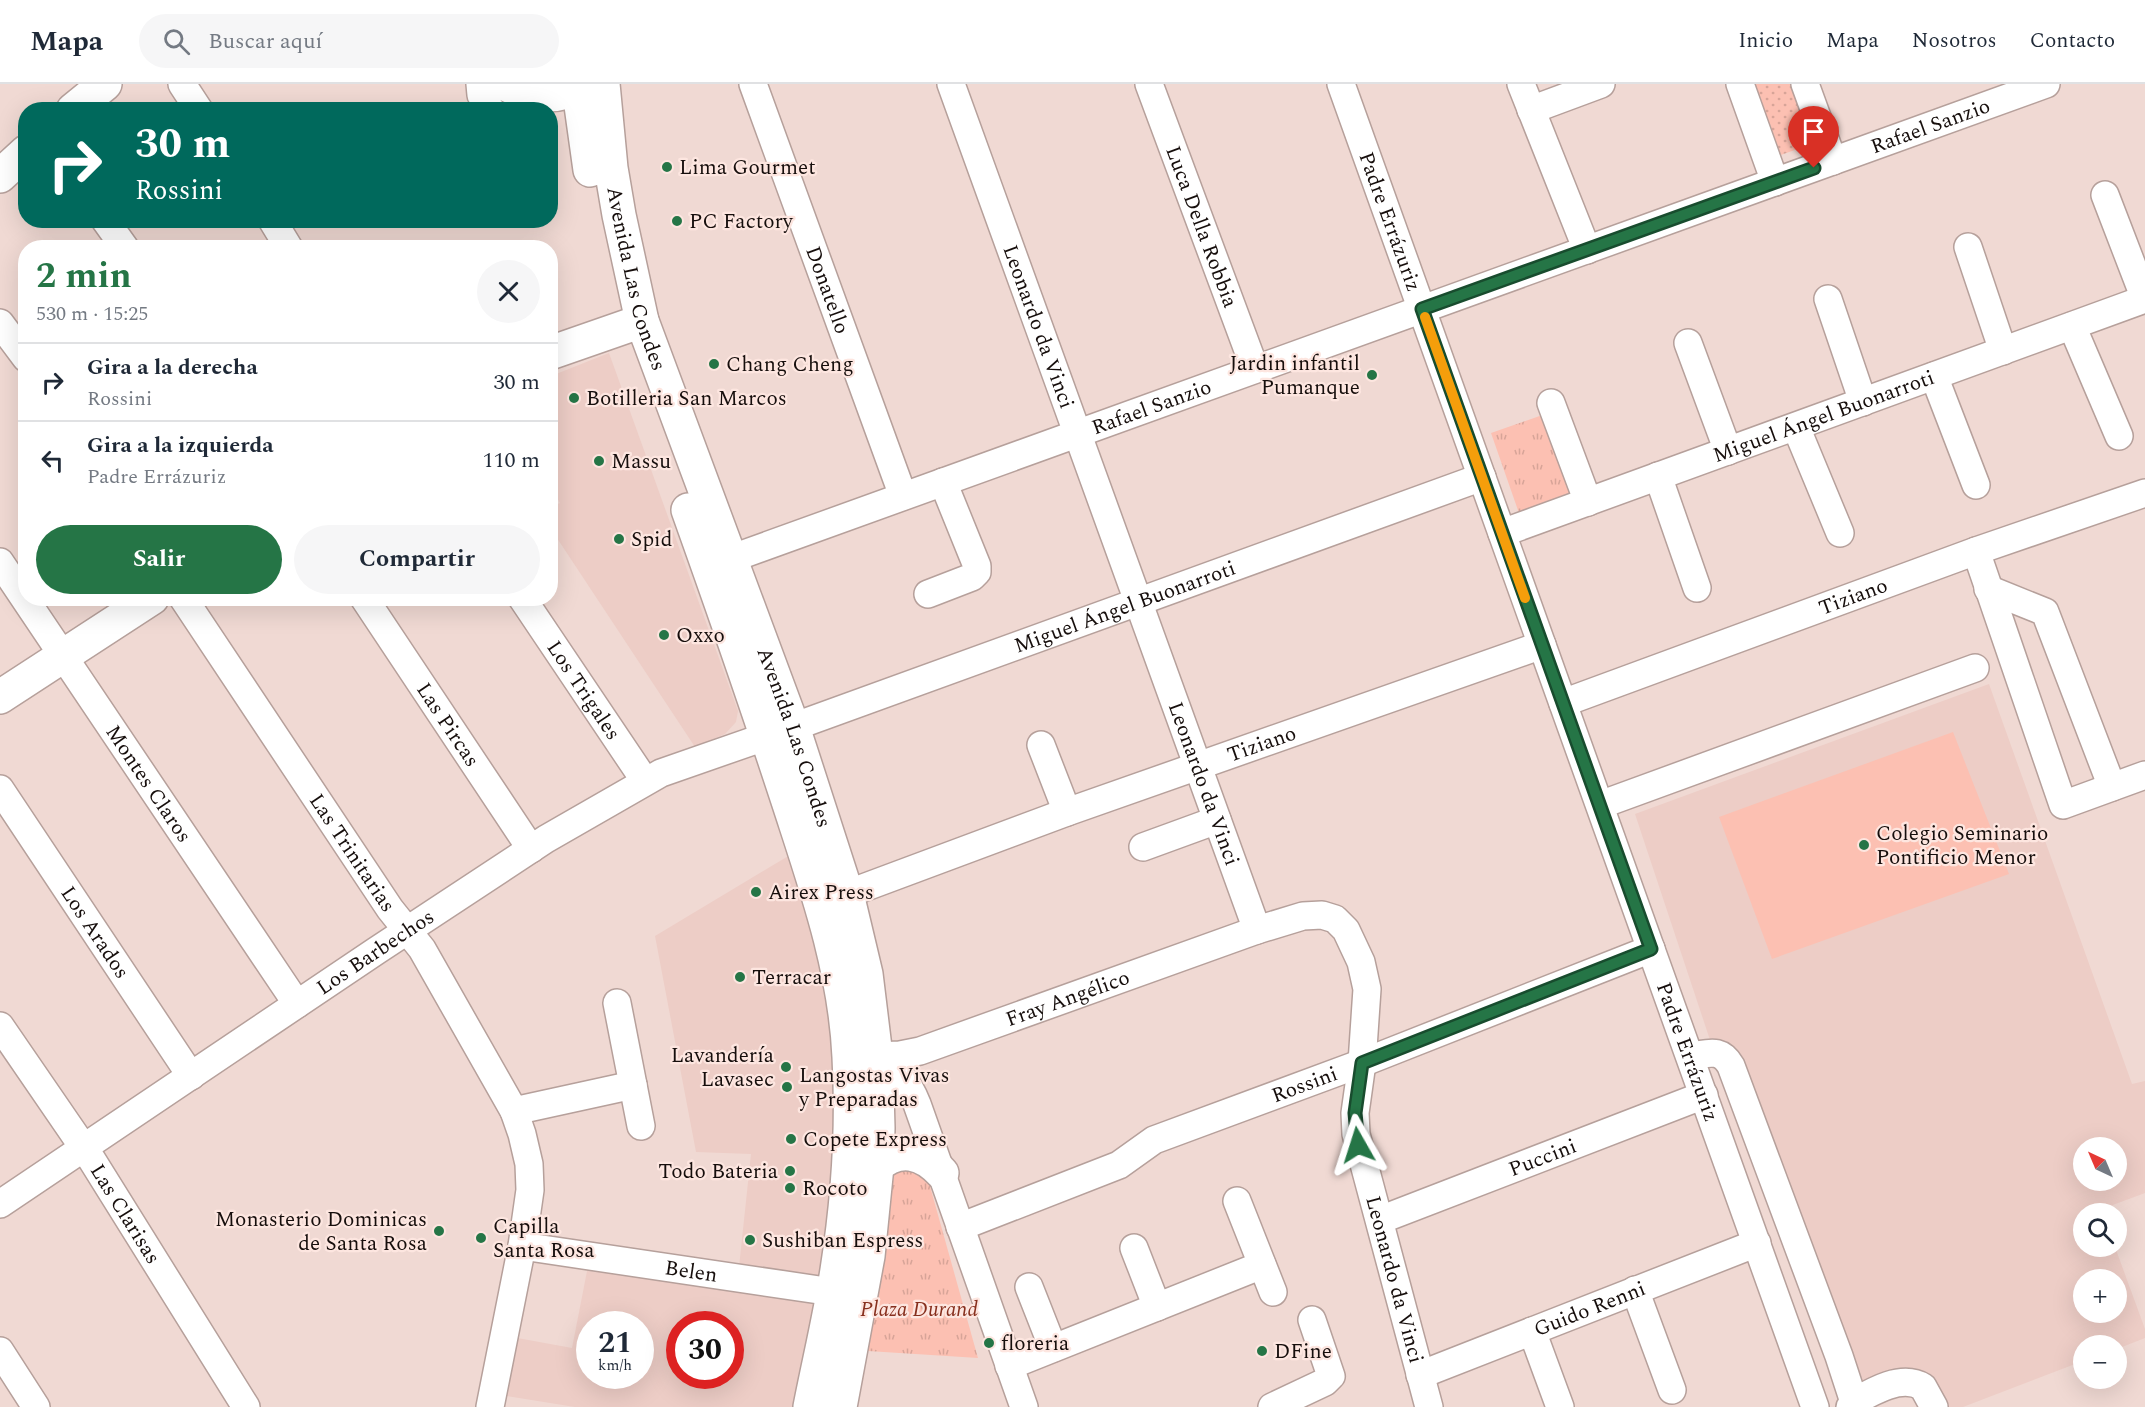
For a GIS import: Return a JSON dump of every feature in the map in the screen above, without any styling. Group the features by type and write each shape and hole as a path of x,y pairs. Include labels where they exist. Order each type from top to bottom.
{"main road":[{"path":"84,102 105,84"},
{"path":"505,84 527,92 551,96 586,85"},
{"name":"Avenida Las Condes","path":"586,85 599,227 632,325 780,731 848,894 866,974 876,1056 879,1128 868,1256 847,1294 810,1407"},
{"path":"0,176 18,159"},
{"path":"558,350 632,325"},
{"name":"Avenida Las Condes","path":"632,325 730,559 780,731 834,950 847,1035 850,1091 849,1158 841,1241 847,1294 840,1407"},
{"path":"0,697 140,606"},
{"path":"877,1166 892,1156 907,1153 928,1160 942,1173"}],"street":[{"path":"182,84 194,102"},
{"path":"480,84 481,95 486,102"},
{"name":"Donatello","path":"753,84 903,496"},
{"name":"Leonardo da Vinci","path":"951,84 1257,930 1303,916 1322,915 1335,919 1346,930 1360,962 1367,989 1362,1063 1355,1113 1356,1134 1429,1407"},
{"name":"Luca Della Robbia","path":"1149,84 1255,369"},
{"name":"Padre Errázuriz","path":"1341,84 1815,1407"},
{"path":"1521,84 1587,250"},
{"path":"1531,110 1601,84"},
{"path":"1740,84 1775,182"},
{"path":"1805,84 1833,161"},
{"name":"Rafael Sanzio","path":"730,559 2046,84"},
{"path":"2105,195 2145,299"},
{"path":"1968,248 2003,351"},
{"path":"1828,299 1863,402"},
{"name":"Miguel Ángel Buonarroti","path":"1502,533 2145,299"},
{"path":"0,323 18,347"},
{"path":"2072,326 2119,435"},
{"path":"1688,343 1728,451"},
{"path":"1934,376 1976,485"},
{"path":"1551,403 1588,502"},
{"path":"1796,427 1840,533"},
{"name":"Miguel Ángel Buonarroti","path":"780,731 1482,477"},
{"path":"1658,477 1696,588"},
{"path":"928,594 972,577 977,572 977,566 943,482"},
{"name":"Tiziano","path":"1563,703 1976,550 2145,493"},
{"path":"1976,550 2063,805 2145,775"},
{"name":"Montes Claros","path":"0,562 18,589"},
{"path":"1988,589 2045,612 2112,787"},
{"name":"Montes Claros","path":"29,606 297,1004"},
{"name":"Las Trinitarias","path":"188,606 390,909 422,949 514,1111 529,1164 531,1190 490,1407"},
{"name":"Las Pircas","path":"369,606 531,849"},
{"name":"Los Trigales","path":"527,606 645,781"},
{"name":"Tiziano","path":"848,894 1067,812 1542,645"},
{"path":"1600,805 1975,668"},
{"name":"Los Barbechos","path":"0,1204 531,849 645,781 677,766 780,731"},
{"path":"1041,745 1067,812"},
{"name":"Los Arados","path":"0,789 191,1076"},
{"path":"1143,847 1217,820"},
{"name":"Fray Angélico","path":"876,1056 920,1051 1257,930"},
{"name":"Rossini","path":"960,1227 1119,1165 1154,1140 1362,1063 1651,949"},
{"path":"617,1003 641,1126"},
{"name":"Las Clarisas","path":"0,1026 83,1148 246,1407"},
{"path":"1690,1056 1717,1053 1726,1057 1731,1066 1794,1232 1852,1404 1876,1389 1907,1382 1917,1383 1923,1387 1934,1407"},
{"path":"876,1056 899,1073 911,1090 1024,1407"},
{"path":"514,1111 633,1085"},
{"name":"Puccini","path":"1380,1220 1704,1095"},
{"path":"1236,1201 1273,1292"},
{"name":"Guido Renni","path":"1420,1375 1757,1243"},
{"name":"Belen","path":"522,1246 847,1294"},
{"path":"1134,1248 1157,1306"},
{"path":"1009,1366 1262,1265"},
{"path":"1029,1287 1053,1348"},
{"path":"1635,1290 1672,1390"},
{"path":"1272,1407 1325,1382 1331,1376 1312,1320"},
{"path":"1532,1331 1560,1407"},
{"path":"0,1351 36,1407"}],"shaded area":[{"path":"609,353 738,711 736,722 725,734 695,747 558,540 558,504 560,503 558,499 558,373"},
{"name":"Colegio Seminario Pontificio Menor","path":"1989,684 2132,1084 2145,1081 2145,1193 2118,1203 2073,1203 2073,1257 2119,1257 2123,1269 2073,1269 2073,1323 2127,1323 2127,1280 2145,1329 2145,1338 2127,1345 2127,1335 2073,1335 2073,1365 1963,1407 1922,1407 1910,1391 1854,1407 1711,1043 1635,814"},
{"path":"790,855 826,986 838,1093 825,1269 819,1278 739,1267 751,1154 696,1152 655,936"},
{"path":"588,1266 811,1299 815,1304 799,1407 575,1407 501,1395 512,1337 572,1348 576,1328 576,1389 654,1389 654,1311 579,1311"}],"green space":[{"path":"1749,84 1796,84 1817,142 1775,157"},
{"path":"1551,412 1580,494 1520,516 1491,433"},
{"name":"Colegio Seminario Pontificio Menor","path":"1953,732 2009,874 1772,959 1719,817"},
{"name":"Plaza Durand","path":"906,1167 926,1172 978,1358 868,1351 894,1175"}],"slow traffic":[{"path":"1425,317 1525,598"}],"place":[{"name":"Lima Gourmet","path":"667,167"},
{"name":"PC Factory","path":"677,221"},
{"name":"Chang Cheng","path":"714,364"},
{"name":"Jardin infantil Pumanque","path":"1372,375"},
{"name":"Botilleria San Marcos","path":"574,398"},
{"name":"Massu","path":"599,461"},
{"name":"Spid","path":"619,539"},
{"name":"Oxxo","path":"664,635"},
{"name":"Colegio Seminario Pontificio Menor","path":"1864,845"},
{"name":"Airex Press","path":"756,892"},
{"name":"Terracar","path":"740,977"},
{"name":"Lavandería Lavasec","path":"786,1067"},
{"name":"Langostas Vivas y Preparadas","path":"787,1087"},
{"name":"Copete Express","path":"791,1139"},
{"name":"Todo Bateria","path":"790,1171"},
{"name":"Rocoto","path":"790,1188"},
{"name":"Monasterio Dominicas de Santa Rosa","path":"439,1231"},
{"name":"Capilla Santa Rosa","path":"481,1238"},
{"name":"Sushiban Espress","path":"750,1240"},
{"name":"floreria","path":"989,1343"},
{"name":"DFine","path":"1262,1351"}],"route":[{"path":"1358,1145 1355,1113 1362,1063 1651,949 1422,309 1814,168"}]}
